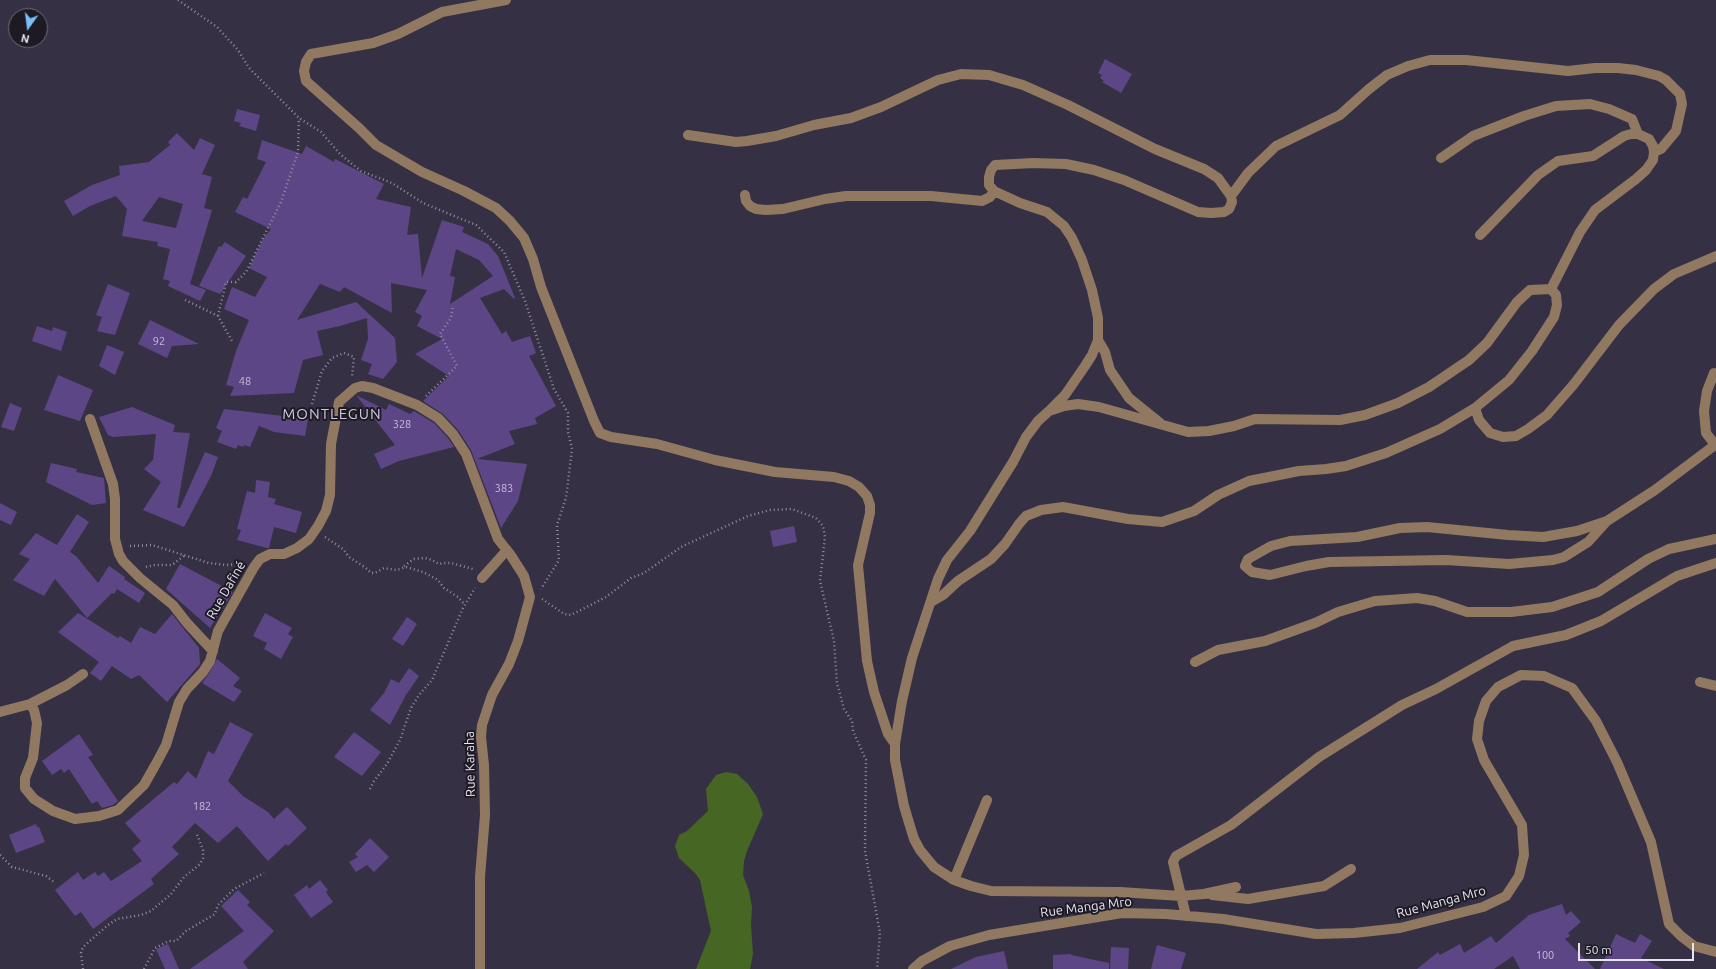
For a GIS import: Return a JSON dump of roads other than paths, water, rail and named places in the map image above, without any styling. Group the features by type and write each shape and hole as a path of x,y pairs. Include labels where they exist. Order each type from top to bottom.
{"street":[{"path":"506,0 442,12 398,34 373,43 311,54 306,62 304,71 306,81 376,145 422,172 464,191 496,208 510,221 524,238 533,259 541,287 600,433 610,437 657,444 715,460 775,472 834,477 849,481 863,491 867,496 870,505 870,513 858,565 867,661 874,692 888,734 895,744"},
{"path":"1231,196 1248,173 1276,146 1340,115 1387,75 1408,66 1430,60 1466,60 1568,71 1595,68 1618,68 1636,70 1659,76 1666,80 1680,94 1682,104 1676,131 1661,149 1654,152"},
{"path":"688,135 736,142 776,136 814,125 851,118 881,107 946,78 961,74 989,75 1023,85 1068,105 1166,154 1204,169 1218,178 1231,196 1232,202 1229,209 1224,212 1198,212 1124,180 1094,170 1066,164 1033,163 995,165 990,170 989,185 994,191 1020,203 1046,212 1064,226 1072,238 1082,260 1092,290 1098,318 1098,340 1086,366 1065,395 1038,421 1026,437 990,501 970,531 947,560 938,579 912,658 902,701 895,744 895,760 904,806 914,839 920,850 934,867 954,880 990,891 1120,892 1181,896 1204,894 1236,887"},
{"path":"1441,158 1473,136 1518,118 1556,106 1590,104 1609,108 1632,119 1638,134"},
{"path":"1480,235 1538,175 1558,162 1593,156 1624,136 1638,134 1649,139 1653,146 1653,160 1646,170 1595,210 1580,232 1551,289"},
{"path":"746,195 746,201 750,206 756,210 766,210 783,209 825,199 846,196 931,196 982,201 990,197 994,191"},
{"path":"1475,408 1481,424 1490,433 1503,437 1516,436 1528,429 1546,415 1574,384 1619,325 1654,289 1674,274 1716,256"},
{"path":"931,602 944,595 958,581 991,559 1005,544 1026,516 1041,510 1063,507 1128,519 1162,522 1194,511 1218,495 1250,481 1299,471 1346,466 1386,453 1440,429 1475,408 1509,380 1532,351 1554,317 1557,305 1556,295 1551,289"},
{"path":"1049,410 1078,404 1099,407 1188,432 1209,431 1234,426 1255,419 1340,420 1365,415 1398,403 1434,383 1469,360 1487,343 1517,302 1530,290 1551,289"},
{"path":"1098,340 1105,352 1110,370 1129,398 1163,426"},
{"path":"1607,521 1588,542 1572,553 1564,557 1538,562 1509,564 1446,560 1329,562 1270,575 1252,572 1245,566 1248,559 1254,555 1271,546 1290,541 1357,537 1400,528 1427,527 1543,537 1577,531 1607,521 1655,490 1716,445 1706,433 1704,411 1707,391 1714,373"},
{"name":"Rue Dafiné","path":"30,704 34,710 37,724 32,758 25,778 25,788 34,799 53,811 75,819 99,816 118,810 144,785 166,745 179,702 187,689 203,672 213,651 218,631 254,567 260,559 270,554 284,554 297,548 309,539 326,511 330,495 331,444 339,402 355,388 362,386 373,388 417,405 438,418 466,454 498,539 507,550"},
{"path":"90,419 113,484 115,499 115,534 121,558 173,605 187,623 213,651"},
{"path":"1195,662 1218,650 1265,641 1315,623 1338,612 1375,601 1417,598 1436,601 1467,612 1511,612 1552,607 1598,592 1648,559 1670,549 1716,539"},
{"path":"485,574 507,550"},
{"name":"Rue Karaha","path":"480,969 480,877 485,815 484,765 481,737 482,725 492,696 509,664 534,596 524,576 507,550"},
{"path":"1186,916 1173,862 1176,856 1231,825 1290,778 1356,733 1402,705 1436,689 1513,646 1566,635 1601,621 1677,576 1716,563"},
{"path":"0,712 30,704 67,685 83,674"},
{"name":"Rue Manga Mro","path":"913,969 922,961 950,946 1002,933 1122,913 1186,916 1269,926 1316,934 1354,933 1400,928 1483,907 1506,896 1519,876 1524,855 1522,825 1484,760 1477,739 1479,721 1486,701 1498,686 1521,675 1544,676 1572,688 1596,721 1617,762 1651,842 1669,924 1694,946 1716,952"},
{"path":"1700,682 1716,686"},
{"path":"954,880 987,800"},
{"path":"1204,894 1248,899 1279,895 1324,886 1351,869"}],"district":[{"name":"MONTLEGUN","path":"332,414"}]}
